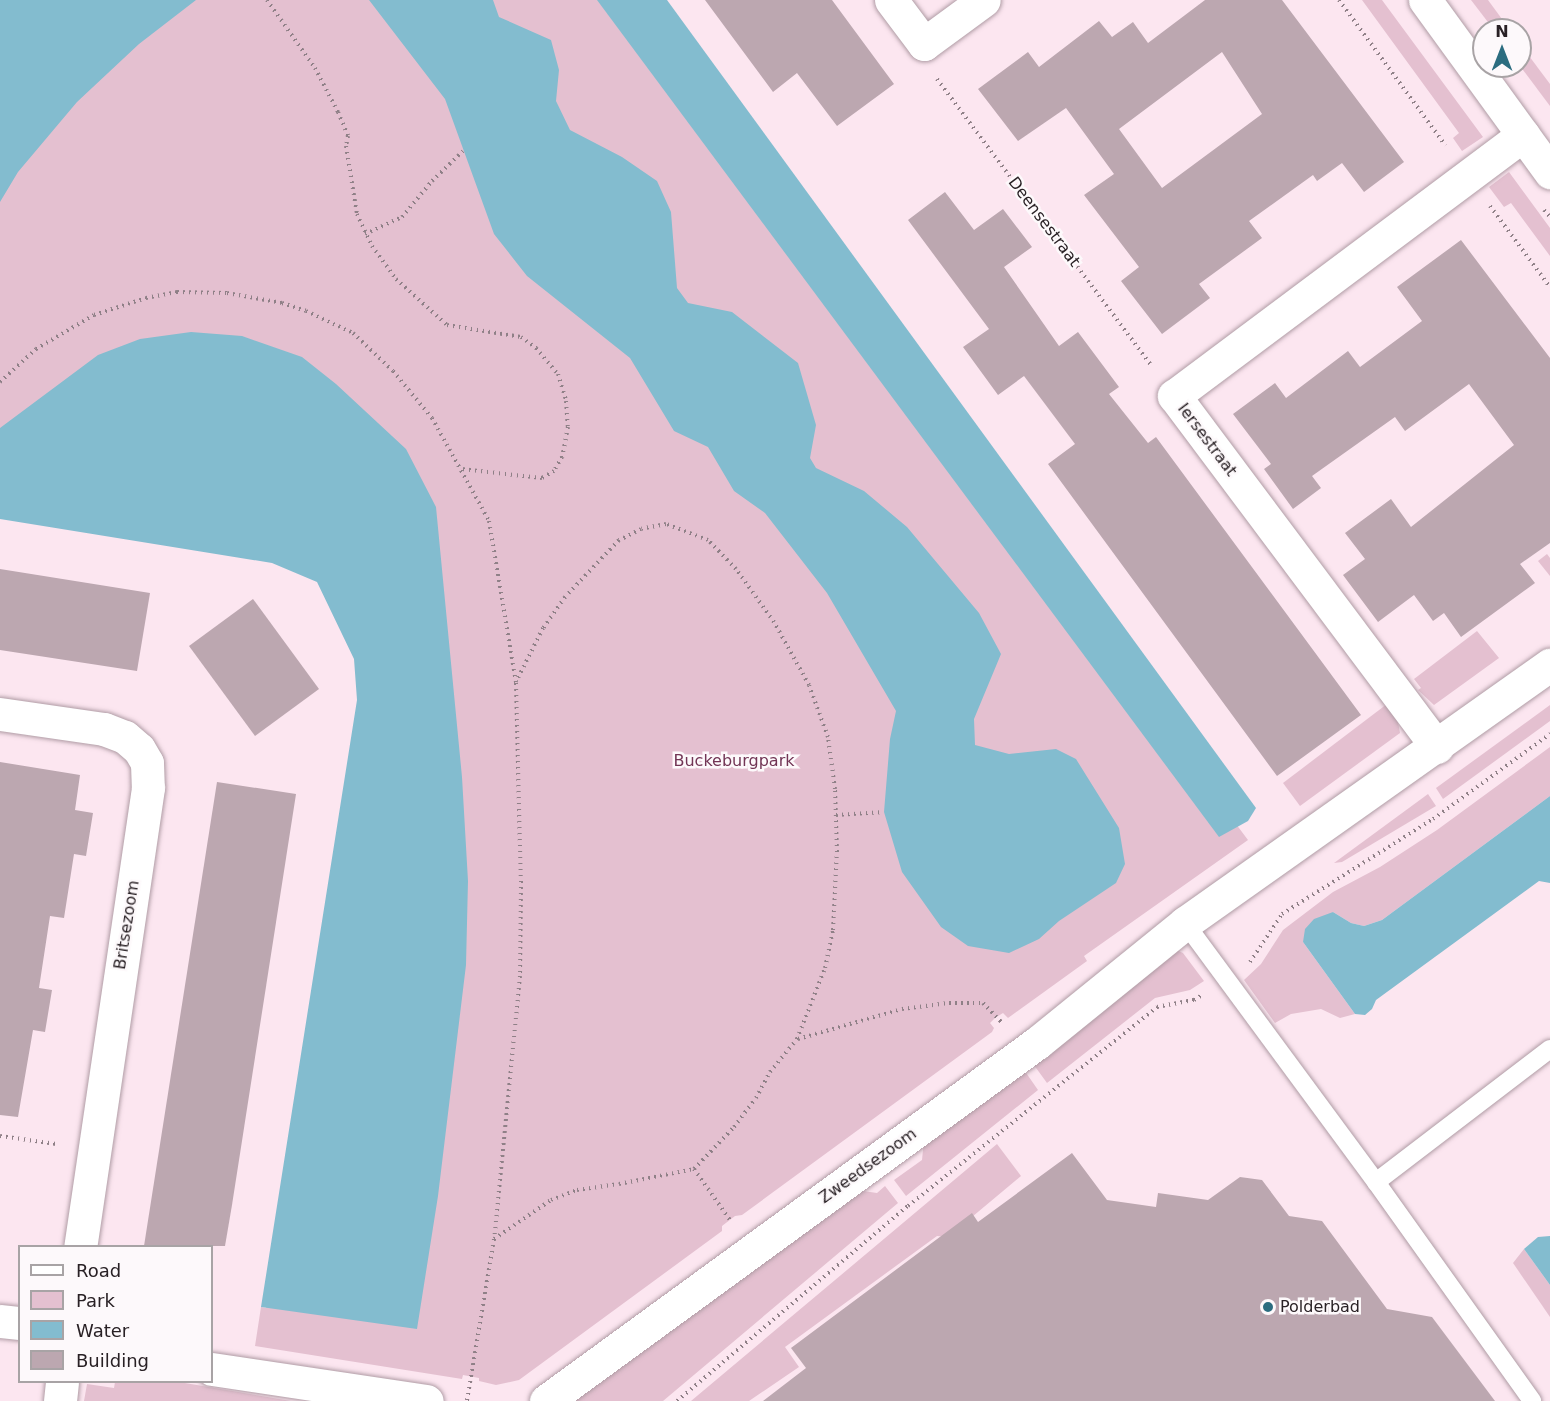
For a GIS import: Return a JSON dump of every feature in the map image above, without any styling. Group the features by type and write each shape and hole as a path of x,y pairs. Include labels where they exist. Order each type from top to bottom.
{"street":[{"path":"891,0 924,44 984,0"},
{"path":"1425,0 1550,172"},
{"name":"Iersestraat","path":"1437,747 1174,396 1523,135"},
{"path":"1185,923 1550,665"},
{"name":"Britsezoom","path":"0,714 104,729 125,737 139,749 147,764 148,788 80,1245"},
{"name":"Zweedsezoom","path":"546,1401 1036,1043 1185,923"},
{"path":"0,1321 18,1323"},
{"path":"213,1369 427,1401"},
{"path":"60,1401 62,1383"}],"lane":[{"path":"1185,923 1376,1182 1532,1401"},
{"path":"1376,1182 1550,1049"}],"path":[{"path":"267,0 315,68 338,112 348,136 346,146 357,214 365,234 396,279 447,325 521,337 536,348 558,374 566,401 568,427 562,457 554,471 542,478 461,469"},
{"name":"Deensestraat","path":"924,44 927,59 935,77 1174,396"},
{"path":"365,234 402,217 432,181 463,151"},
{"path":"0,382 36,349 94,315 146,298 177,292 227,293 282,303 306,311 353,333 393,371 432,418 489,521 516,683 521,881 520,976 494,1239 467,1401"},
{"path":"494,1239 551,1200 577,1190 619,1184 694,1168 734,1126 756,1098 770,1072 797,1039 825,968 833,930 837,852 835,789 826,727 809,685 774,622 736,568 708,540 666,524 641,529 619,540 584,574 560,604 543,628 516,683"},
{"path":"677,1401 908,1206 1157,1007 1194,1000 1227,980 1252,960 1282,914 1433,819 1550,734"},
{"path":"836,815 884,812"},
{"path":"797,1039 902,1010 961,1003 983,1003 995,1018 1036,1043"},
{"path":"0,1136 93,1150"},
{"path":"694,1168 751,1251"}],"green space":[{"name":"Buckeburgpark","path":"0,0 617,0 1248,840 1084,956 1087,961 1008,1018 1003,1013 995,1018 990,1023 994,1028 992,1032 742,1215 735,1216 722,1226 722,1231 519,1380 496,1385 463,1375 462,1379 255,1346 261,1307 266,1308 381,673 334,562 0,498"},
{"path":"1362,0 1382,0 1483,137 1462,151 1453,138 1459,133"},
{"path":"1471,0 1488,0 1501,18 1485,18"},
{"path":"1532,60 1550,84 1550,106 1529,78 1532,78"},
{"path":"1509,172 1550,228 1550,256 1511,203 1504,207 1489,187"},
{"path":"1547,554 1550,558 1550,576 1538,561"},
{"path":"1477,631 1499,658 1434,705 1418,690 1421,688 1414,679"},
{"path":"1387,704 1397,717 1400,733 1300,806 1283,783"},
{"path":"1550,705 1550,721 1443,799 1436,788"},
{"path":"1550,747 1550,796 1382,920 1364,926 1351,923 1333,912 1303,942 1355,1014 1340,1018 1321,1009 1291,1014 1275,1023 1244,980 1261,964 1283,930 1333,892 1380,867 1437,830"},
{"path":"1428,794 1436,806 1342,862 1334,863"},
{"path":"1174,949 1183,953 1204,981 1190,990 1155,998 1047,1083 1031,1061"},
{"path":"1022,1067 1038,1090 906,1196 894,1180 922,1160 924,1140"},
{"path":"997,1144 1021,1176 948,1237 937,1236 785,1347 799,1367 749,1401 691,1401"},
{"path":"885,1186 898,1203 663,1401 570,1401 856,1190 877,1193"},
{"path":"1524,1249 1550,1285 1550,1317 1513,1263"},
{"path":"115,1383 185,1383 291,1401 84,1401 87,1384 114,1388"}],"water":[{"path":"0,0 196,0 139,44 77,102 18,172 0,202"},
{"path":"369,0 493,0 499,17 551,40 559,70 556,101 570,130 622,157 657,181 671,212 677,288 688,303 732,312 798,363 816,425 810,458 816,468 864,491 907,527 979,613 1001,654 974,719 975,745 1009,754 1056,749 1076,759 1119,828 1125,864 1116,883 1059,921 1039,939 1009,953 968,946 941,927 902,872 884,812 890,739 896,711 827,593 765,513 734,491 708,447 674,431 630,358 527,276 494,234 445,99"},
{"path":"597,0 667,0 1256,808 1248,821 1219,837"},
{"path":"191,332 242,336 302,357 336,384 406,449 436,507 462,777 468,881 466,965 438,1196 417,1329 261,1307 357,700 354,659 317,582 272,563 0,519 0,428 98,355 140,339"},
{"path":"1550,796 1550,883 1539,881 1376,1000 1372,1009 1365,1015 1355,1014 1303,942 1305,929 1314,919 1333,912 1351,923 1364,926 1382,920"},
{"path":"1550,1236 1550,1285 1524,1249 1538,1237"}],"building":[{"path":"705,0 832,0 894,84 837,126 797,73 773,92"},
{"path":"1205,0 1282,0 1404,162 1364,192 1342,163 1317,181 1313,175 1249,221 1262,238 1199,284 1210,298 1162,334 1121,281 1139,267 1084,195 1114,174 1066,108 1018,141 978,89 1028,52 1039,67 1099,21 1112,37 1133,22 1148,43","holes":["1222,52 1262,114 1162,188 1119,129"]},
{"path":"945,192 974,230 1003,209 1032,247 1004,267 1059,346 1078,332 1119,387 1109,394 1148,443 1156,437 1361,715 1277,776 1048,464 1075,444 1024,376 998,395 963,347 989,329 908,220"},
{"path":"1461,240 1550,358 1550,543 1520,564 1535,583 1461,637 1444,613 1433,621 1414,595 1378,622 1343,575 1365,559 1345,533 1391,499 1411,527 1514,445 1469,384 1405,431 1395,417 1312,476 1321,488 1293,509 1264,469 1271,464 1233,414 1275,383 1286,398 1348,351 1360,367 1422,321 1397,287"},
{"path":"0,569 150,593 137,671 0,650"},
{"path":"253,599 319,689 255,736 189,646"},
{"path":"0,762 80,775 75,810 93,813 86,856 74,854 64,918 50,916 39,988 52,990 45,1032 33,1030 18,1117 0,1115"},
{"path":"217,782 296,794 225,1246 144,1245"},
{"path":"1072,1153 1107,1200 1156,1207 1158,1193 1208,1200 1240,1177 1262,1180 1289,1216 1322,1221 1387,1309 1432,1317 1495,1401 763,1401 806,1368 791,1348 972,1213 978,1222"}],"place":[{"name":"Polderbad","path":"1268,1307"}]}
